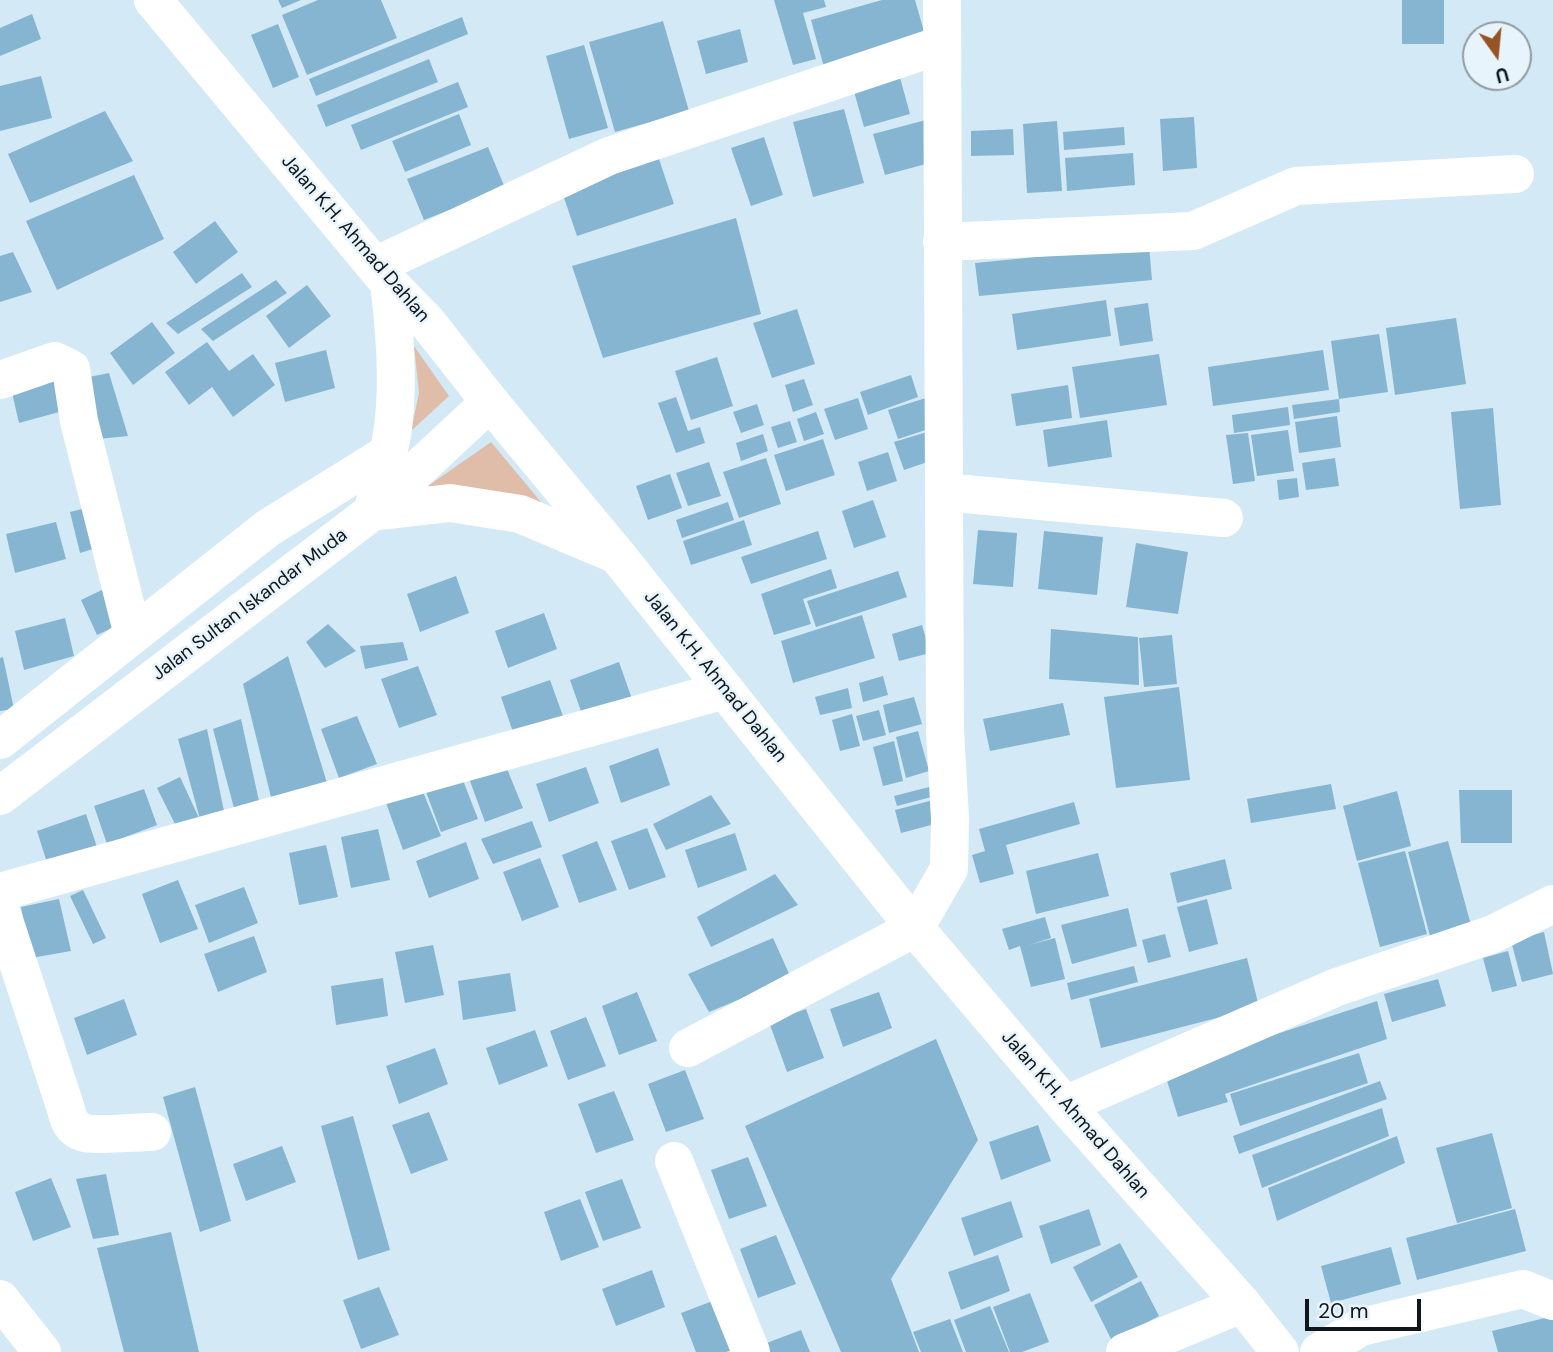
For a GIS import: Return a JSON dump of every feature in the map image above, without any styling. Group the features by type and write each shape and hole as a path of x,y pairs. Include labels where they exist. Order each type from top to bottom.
{"main road":[{"name":"Jalan K.H. Ahmad Dahlan","path":"153,0 382,275 427,323 617,555 915,928 1065,1105 1242,1304 1280,1352"},
{"path":"688,1048 915,928 949,869 950,819 945,730 942,0"},
{"path":"617,555 520,514 450,503 372,512 393,429 394,321 382,275 609,156 941,45"},
{"path":"942,242 1193,231 1296,186 1515,174"},
{"path":"0,380 55,361 71,369 79,421 133,635"},
{"name":"Jalan Sultan Iskandar Muda","path":"0,796 372,512 490,402"},
{"path":"0,740 268,528 387,454"},
{"path":"944,492 1224,518"},
{"path":"0,892 724,690"},
{"path":"1065,1105 1337,987 1493,934 1553,904"},
{"path":"0,908 68,1119 74,1127 85,1133 152,1132"},
{"path":"674,1161 751,1352"},
{"path":"1319,1352 1361,1327 1523,1289 1553,1301"},
{"path":"0,1299 43,1352"},
{"path":"1125,1352 1242,1304"}],"shaded area":[{"path":"414,346 449,396 411,431 419,393"},
{"path":"491,442 546,508 428,486"}],"building":[{"path":"278,0 301,0 282,8"},
{"path":"318,0 381,0 397,38 307,75 282,15"},
{"path":"774,0 824,0 826,7 803,13 816,59 793,65"},
{"path":"882,0 915,0 927,42 825,71 811,20"},
{"path":"1402,0 1444,0 1444,44 1402,44"},
{"path":"32,14 41,39 0,56 0,28"},
{"path":"462,17 468,34 316,96 309,79"},
{"path":"663,21 689,111 615,132 589,42"},
{"path":"278,24 299,77 273,88 251,35"},
{"path":"740,29 748,62 706,74 697,41"},
{"path":"584,45 608,128 569,139 546,56"},
{"path":"429,59 438,82 326,127 317,105"},
{"path":"899,74 910,114 864,127 853,88"},
{"path":"41,76 52,118 0,131 0,86"},
{"path":"458,82 468,107 361,150 351,125"},
{"path":"844,109 864,183 813,197 793,122"},
{"path":"105,111 133,161 30,203 8,154"},
{"path":"459,114 471,145 405,172 392,141"},
{"path":"1194,117 1197,168 1163,171 1160,119"},
{"path":"926,120 937,161 885,175 873,134"},
{"path":"1057,121 1062,191 1027,193 1023,124"},
{"path":"1124,127 1125,145 1064,150 1063,132"},
{"path":"1013,129 1014,155 971,156 971,131"},
{"path":"764,137 783,195 751,206 731,148"},
{"path":"488,147 505,188 424,220 407,179"},
{"path":"1133,153 1135,185 1067,191 1065,158"},
{"path":"658,156 674,204 577,236 561,189"},
{"path":"134,175 164,239 57,290 26,221"},
{"path":"736,218 761,314 603,358 572,266"},
{"path":"215,221 238,252 196,284 173,252"},
{"path":"1149,246 1152,280 979,296 975,263"},
{"path":"13,252 32,292 0,302 0,256"},
{"path":"242,273 252,287 178,334 166,323"},
{"path":"276,280 287,293 213,341 201,329"},
{"path":"307,285 331,316 289,348 266,316"},
{"path":"1106,300 1111,336 1017,350 1012,314"},
{"path":"1148,303 1153,341 1120,346 1114,308"},
{"path":"797,309 815,364 772,378 753,323"},
{"path":"1456,318 1466,384 1395,395 1386,328"},
{"path":"152,322 175,353 133,385 110,353"},
{"path":"1379,334 1388,392 1339,399 1331,341"},
{"path":"207,342 229,371 253,354 275,385 233,417 212,387 189,405 165,372"},
{"path":"326,350 335,388 285,402 275,363"},
{"path":"1323,350 1329,390 1213,406 1208,367"},
{"path":"1159,354 1167,405 1080,418 1072,367"},
{"path":"717,357 733,406 691,420 675,371"},
{"path":"60,371 70,409 19,423 10,384"},
{"path":"109,373 128,436 88,440 79,379"},
{"path":"911,375 918,397 868,415 860,392"},
{"path":"804,379 813,405 793,412 785,385"},
{"path":"1068,385 1072,418 1016,426 1011,394"},
{"path":"932,396 941,425 898,439 888,410"},
{"path":"676,397 688,431 700,427 705,443 676,453 658,403"},
{"path":"858,398 868,429 835,440 824,409"},
{"path":"1339,399 1340,412 1294,419 1292,405"},
{"path":"757,404 764,425 741,433 733,412"},
{"path":"1288,407 1290,425 1234,433 1232,415"},
{"path":"1493,408 1501,505 1460,509 1451,412"},
{"path":"816,412 824,434 804,441 797,419"},
{"path":"1337,416 1341,447 1299,453 1295,422"},
{"path":"1107,420 1112,457 1048,467 1043,430"},
{"path":"790,421 797,442 778,448 771,427"},
{"path":"1288,430 1294,471 1257,476 1251,435"},
{"path":"927,432 936,459 904,470 894,442"},
{"path":"1248,433 1255,481 1233,484 1226,435"},
{"path":"763,434 768,451 741,461 736,443"},
{"path":"823,439 835,475 786,491 774,455"},
{"path":"888,452 897,481 867,491 858,462"},
{"path":"766,458 781,504 739,518 723,472"},
{"path":"1335,458 1339,486 1306,490 1302,463"},
{"path":"709,462 721,496 688,506 676,473"},
{"path":"670,474 682,508 648,520 636,486"},
{"path":"1297,478 1299,497 1279,500 1277,480"},
{"path":"873,500 886,537 854,548 842,511"},
{"path":"728,502 734,520 682,538 676,520"},
{"path":"86,508 96,548 80,553 70,512"},
{"path":"744,520 752,545 691,565 683,541"},
{"path":"56,522 66,559 15,573 6,534"},
{"path":"978,530 1017,533 1013,587 973,584"},
{"path":"818,531 827,559 751,584 741,557"},
{"path":"1044,531 1103,537 1097,595 1038,589"},
{"path":"1136,543 1188,552 1178,614 1126,607"},
{"path":"831,569 837,588 803,599 811,624 774,635 761,594"},
{"path":"898,571 907,597 816,627 807,601"},
{"path":"456,576 469,613 420,632 407,594"},
{"path":"106,588 123,623 97,635 81,600"},
{"path":"544,613 557,649 508,668 495,631"},
{"path":"862,615 875,658 793,683 781,641"},
{"path":"65,618 74,656 24,670 15,631"},
{"path":"328,624 356,651 325,668 306,642"},
{"path":"922,625 930,653 899,661 892,634"},
{"path":"1051,629 1138,637 1139,685 1049,679"},
{"path":"1172,635 1177,684 1144,687 1139,638"},
{"path":"403,642 408,660 365,669 360,646"},
{"path":"288,656 327,783 271,797 243,684"},
{"path":"3,657 14,709 0,711 0,658"},
{"path":"619,662 632,699 583,717 570,680"},
{"path":"418,666 437,715 399,728 381,679"},
{"path":"883,676 888,695 863,702 859,683"},
{"path":"550,680 563,716 514,735 501,697"},
{"path":"1179,687 1190,780 1116,788 1104,697"},
{"path":"848,688 852,708 820,715 815,697"},
{"path":"914,697 922,724 889,733 883,705"},
{"path":"1063,703 1070,735 990,751 983,719"},
{"path":"879,710 886,735 863,741 856,716"},
{"path":"852,714 860,746 840,751 832,720"},
{"path":"357,716 377,764 339,778 321,729"},
{"path":"241,719 259,801 234,808 213,729"},
{"path":"207,729 224,811 200,819 178,739"},
{"path":"918,731 929,771 906,778 896,737"},
{"path":"894,741 903,781 883,786 873,747"},
{"path":"658,748 670,785 621,803 609,766"},
{"path":"503,759 523,808 485,822 467,773"},
{"path":"586,767 599,803 549,822 536,784"},
{"path":"459,770 478,819 441,832 423,784"},
{"path":"180,777 199,818 177,828 157,788"},
{"path":"1331,784 1336,809 1251,823 1247,799"},
{"path":"937,785 939,795 897,806 894,796"},
{"path":"421,787 441,836 403,850 385,800"},
{"path":"144,789 157,825 107,844 94,806"},
{"path":"1459,790 1512,790 1512,843 1461,843"},
{"path":"1397,791 1411,846 1357,861 1343,806"},
{"path":"711,795 731,824 666,850 653,824"},
{"path":"941,798 946,821 901,833 895,810"},
{"path":"1074,802 1080,824 1006,845 1014,874 980,883 972,855 985,851 979,829"},
{"path":"86,814 98,850 49,869 37,831"},
{"path":"532,821 542,847 493,864 481,839"},
{"path":"647,828 666,877 629,890 611,841"},
{"path":"378,829 390,880 351,888 341,837"},
{"path":"735,833 747,870 698,888 685,850"},
{"path":"597,841 617,890 579,903 562,855"},
{"path":"1448,841 1471,925 1430,936 1408,852"},
{"path":"466,842 479,879 429,898 416,861"},
{"path":"326,845 338,897 299,905 289,853"},
{"path":"1405,851 1427,934 1380,947 1358,863"},
{"path":"1098,853 1109,896 1036,914 1026,871"},
{"path":"540,858 559,907 522,921 503,872"},
{"path":"1225,859 1232,889 1177,903 1170,873"},
{"path":"775,874 798,905 711,947 697,917"},
{"path":"178,880 198,929 160,943 142,894"},
{"path":"244,887 258,923 209,943 195,905"},
{"path":"83,890 106,938 93,944 70,896"},
{"path":"59,899 71,951 31,958 21,907"},
{"path":"1207,899 1218,944 1189,952 1177,907"},
{"path":"1128,908 1137,946 1072,964 1061,925"},
{"path":"1045,917 1051,938 1029,945 1055,938 1065,979 1031,987 1020,946 1009,950 1002,929"},
{"path":"1544,932 1553,974 1522,982 1511,941"},
{"path":"1165,934 1171,957 1148,963 1142,940"},
{"path":"254,936 267,972 218,992 204,954"},
{"path":"773,938 791,978 709,1012 688,974"},
{"path":"433,945 444,995 405,1003 395,952"},
{"path":"1508,951 1517,986 1492,992 1483,958"},
{"path":"1247,958 1259,1007 1101,1048 1089,999"},
{"path":"1134,966 1138,982 1071,1000 1067,983"},
{"path":"510,973 516,1011 463,1020 458,981"},
{"path":"383,978 388,1016 336,1025 331,986"},
{"path":"1438,979 1446,1006 1392,1022 1384,994"},
{"path":"637,992 657,1041 619,1055 602,1006"},
{"path":"879,992 892,1028 843,1047 830,1009"},
{"path":"124,999 137,1035 87,1055 74,1018"},
{"path":"1377,1001 1387,1039 1225,1094 1228,1102 1178,1117 1164,1071"},
{"path":"806,1009 824,1058 787,1072 769,1022"},
{"path":"586,1017 606,1066 568,1080 550,1031"},
{"path":"535,1030 548,1066 499,1085 486,1048"},
{"path":"936,1039 978,1140 891,1279 919,1352 841,1352 745,1126"},
{"path":"435,1048 448,1084 399,1104 386,1066"},
{"path":"1359,1053 1368,1083 1240,1126 1230,1094"},
{"path":"685,1070 704,1119 666,1132 648,1084"},
{"path":"1380,1081 1387,1099 1239,1154 1233,1136"},
{"path":"195,1087 231,1221 200,1232 163,1097"},
{"path":"614,1091 634,1140 596,1153 578,1104"},
{"path":"1382,1108 1389,1136 1262,1188 1252,1155"},
{"path":"429,1112 448,1160 411,1174 392,1125"},
{"path":"353,1116 390,1250 358,1260 321,1126"},
{"path":"1038,1125 1051,1161 1001,1180 989,1142"},
{"path":"1492,1133 1512,1208 1457,1223 1436,1148"},
{"path":"1397,1136 1405,1163 1277,1221 1268,1188"},
{"path":"282,1146 296,1182 246,1201 233,1164"},
{"path":"748,1157 767,1206 729,1219 711,1170"},
{"path":"106,1174 119,1235 93,1239 76,1179"},
{"path":"51,1178 71,1227 33,1241 15,1192"},
{"path":"622,1179 641,1228 603,1241 585,1192"},
{"path":"580,1199 599,1247 561,1261 544,1212"},
{"path":"1011,1201 1023,1237 974,1256 961,1218"},
{"path":"1089,1209 1101,1245 1051,1264 1039,1226"},
{"path":"1515,1209 1526,1251 1417,1280 1406,1238"},
{"path":"171,1232 199,1352 124,1352 97,1248"},
{"path":"776,1235 796,1284 758,1298 740,1249"},
{"path":"1120,1243 1138,1277 1091,1302 1073,1267"},
{"path":"1391,1247 1401,1284 1331,1303 1321,1266"},
{"path":"998,1255 1010,1291 961,1310 948,1272"},
{"path":"652,1270 665,1307 616,1326 602,1289"},
{"path":"1141,1281 1159,1316 1112,1341 1094,1305"},
{"path":"379,1287 399,1335 361,1349 343,1300"},
{"path":"1030,1293 1049,1342 1022,1352 1010,1352 993,1307"},
{"path":"718,1299 737,1348 726,1352 696,1352 681,1313"},
{"path":"990,1306 1009,1352 966,1352 954,1320"},
{"path":"1553,1316 1553,1352 1498,1352 1492,1331"},
{"path":"950,1319 963,1352 921,1352 913,1332"},
{"path":"801,1330 810,1352 767,1352 764,1344"}]}
